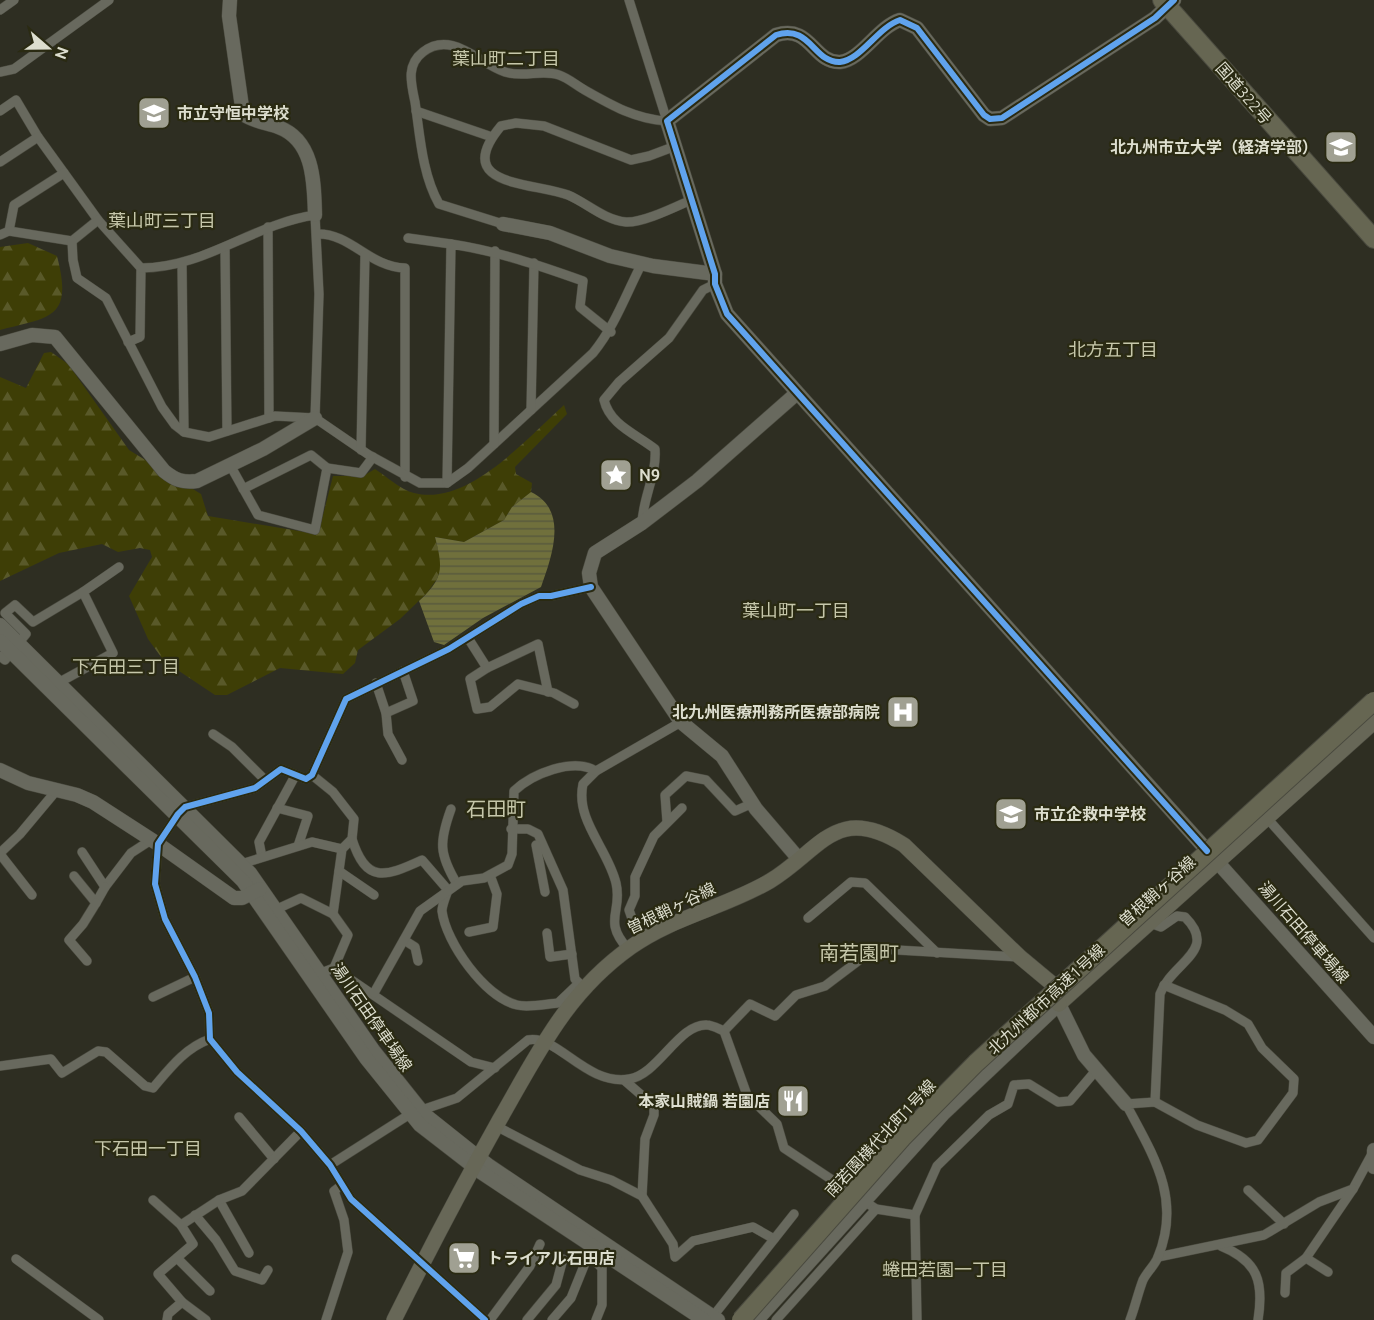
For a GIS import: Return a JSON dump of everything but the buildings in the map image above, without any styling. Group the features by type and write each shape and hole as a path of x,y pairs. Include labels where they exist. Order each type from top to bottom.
{"highway":[{"name":"国道322号","path":"1168,2 1374,239"},
{"name":"北九州都市高速1号線","path":"740,1320 902,1138 976,1063 1374,700"},
{"name":"北九州都市高速1号線","path":"755,1320 909,1146 982,1071 1374,716"}],"main road":[{"name":"曽根鞘ヶ谷線","path":"1059,1004 1150,923 1212,856 1374,700"},
{"name":"曽根鞘ヶ谷線","path":"394,1320 476,1162 561,1013 582,986 634,945 770,880 828,835 842,830 863,828 885,833 904,845 1020,957 1056,987 1212,856 1266,817 1374,722"},
{"path":"1056,987 1059,1004"}],"street":[{"path":"0,10 14,0"},
{"path":"92,0 98,8"},
{"path":"0,72 14,69 109,0"},
{"path":"230,0 229,16 243,114 281,128 296,138 305,150 313,175 319,294 315,418"},
{"path":"629,0 667,121"},
{"path":"715,279 610,256 550,232 503,224 439,204 432,192 416,111 410,75 414,59 432,46 448,44 466,50 496,69 516,76 558,75 623,112 648,120 667,121 776,35 786,32 807,39 821,55 841,62 851,58 890,23 900,20 917,28 984,115 990,119 1002,118 1155,18 1168,2"},
{"path":"0,111 16,100 38,137 98,220 141,268 140,337 128,342"},
{"path":"416,111 492,137"},
{"name":"湯川石田停車場線","path":"667,121 727,314 1374,1037"},
{"path":"674,147 630,160 544,126 516,123 501,126 492,137 486,151 487,165 494,176 509,183 547,188 570,196 609,217 628,222 691,200"},
{"path":"0,162 38,137"},
{"path":"64,173 14,205 5,233 72,241 98,220"},
{"path":"141,268 182,264 225,248 285,220 315,215"},
{"path":"268,227 269,418"},
{"path":"317,234 340,237 365,255 389,267 405,268 405,477"},
{"path":"408,238 495,251 583,281 580,307 611,332"},
{"path":"72,241 77,278 106,298 169,418 184,432 209,436 269,418 315,418 361,450 405,477 420,483 447,483 468,468 593,352 611,332 623,299 642,263"},
{"path":"447,483 451,244"},
{"path":"225,248 226,431"},
{"path":"494,444 495,251"},
{"path":"361,450 365,255"},
{"path":"531,410 534,263"},
{"path":"182,264 184,432"},
{"path":"642,523 642,510 656,466 655,450 618,424 607,411 604,400 619,382 669,338 704,290 715,279"},
{"path":"0,344 32,334 55,337 164,471 174,479 186,482 197,481 230,465 315,418"},
{"path":"797,393 697,481 642,523 595,553 589,573 591,587 681,722 722,756 753,803 798,858"},
{"path":"243,489 311,454 327,468 361,473 373,457"},
{"path":"230,465 258,515 315,530 327,468"},
{"path":"7,656 2,615 15,605 33,622 119,567"},
{"path":"87,961 69,940 83,924 105,887 131,853 155,842 182,811 255,788 281,769 306,779 312,775 346,699 468,638 539,596 551,596 591,587"},
{"path":"58,682 113,653 83,592"},
{"path":"468,638 487,668"},
{"path":"0,641 7,656 182,811"},
{"path":"548,692 538,644 487,668 470,679 477,709 490,707 518,684 548,692 574,704"},
{"path":"0,770 93,802 155,842 234,898 258,891 58,682 7,656"},
{"path":"386,713 413,700 403,671"},
{"path":"376,683 386,713 388,735 402,760"},
{"path":"634,945 615,931 616,882 582,811 583,784 596,771 681,722"},
{"path":"213,734 232,747 265,780"},
{"path":"374,993 420,910 457,884 490,875 508,865 512,854 514,791 535,776 577,765 586,764 596,771"},
{"path":"312,775 333,792 354,819 352,839 359,861 369,870 395,872 422,860 448,890"},
{"path":"262,857 259,842 295,776"},
{"path":"667,822 665,795 686,776 706,780 735,811 753,803"},
{"path":"32,895 0,853 20,834 56,791"},
{"path":"277,808 308,816 298,846"},
{"path":"634,945 629,910 635,896 635,877 654,836 682,808"},
{"path":"451,809 441,851 444,863 457,884"},
{"path":"1266,817 1374,938"},
{"path":"511,829 528,829 538,834 536,845 544,891"},
{"path":"333,914 342,849 352,839"},
{"path":"155,842 155,884 165,919 195,977 209,1014 210,1039 237,1072 301,1131 330,1166 351,1199 485,1320"},
{"path":"236,866 312,842 342,849"},
{"path":"448,890 442,909 447,931 477,979 516,1005 558,1003 582,986 575,979 563,890 536,845"},
{"path":"82,852 105,887"},
{"path":"339,871 374,895"},
{"path":"469,932 493,927 497,894 490,875"},
{"path":"74,876 96,903"},
{"path":"808,918 850,882 858,880 865,883 937,953"},
{"name":"湯川石田停車場線","path":"258,891 276,909 366,1058 434,1138 476,1162"},
{"name":"湯川石田停車場線","path":"258,891 316,975"},
{"path":"276,909 301,898 333,914 348,935 334,968 316,975"},
{"path":"1150,923 1161,927 1177,916 1185,917 1199,933 1199,941 1193,951 1164,985 1160,994 1155,1102"},
{"path":"547,933 550,957 572,954"},
{"path":"404,940 415,947 418,961"},
{"path":"724,1031 750,1004 775,1016 796,995 825,986 870,952 880,949 1020,957"},
{"path":"334,968 374,993 471,1062 495,1068"},
{"path":"153,997 195,977"},
{"path":"1126,1104 1155,1102 1197,1125 1246,1143 1258,1140 1293,1093 1294,1079 1262,1048 1248,1024 1225,1010 1164,985"},
{"name":"南若園横代北町1号線","path":"755,1320 936,1100 1056,987"},
{"path":"1059,1004 1084,1055 1098,1068 1126,1104 1149,1147 1168,1198 1168,1215 1158,1257 1144,1280 1132,1315 1125,1320"},
{"name":"南若園横代北町1号線","path":"740,1320 856,1198 976,1080 1059,1004"},
{"path":"330,1166 415,1113 457,1098 528,1040 536,1038 590,1072 617,1081 632,1079 652,1066 694,1026 708,1024 724,1031 747,1095 777,1124 784,1148 856,1198 876,1209 915,1215"},
{"path":"0,1066 51,1059 62,1073 98,1051 106,1052 146,1086 153,1088 178,1059 196,1044 210,1039"},
{"path":"917,1320 915,1215 937,1166 989,1115 1008,1104 1014,1085 1029,1084 1058,1102 1070,1101 1098,1068"},
{"path":"624,1080 654,1106 654,1115 645,1139 642,1196"},
{"path":"239,1117 274,1159"},
{"path":"496,1126 580,1170 611,1180 642,1196 673,1244 675,1257 693,1241 753,1227 774,1239"},
{"path":"181,1225 219,1200 242,1191 301,1131"},
{"path":"1285,1293 1286,1273 1306,1258 1373,1157"},
{"path":"476,1162 590,1250 712,1318"},
{"path":"476,1162 712,1318"},
{"path":"326,1320 348,1252 344,1220 334,1191 342,1185"},
{"path":"1158,1257 1221,1246 1264,1234 1319,1202 1353,1189"},
{"path":"1248,1190 1284,1224"},
{"path":"153,1200 181,1225 193,1244 158,1274 183,1302 206,1320"},
{"path":"219,1200 249,1253"},
{"path":"776,1320 876,1209"},
{"path":"712,1318 794,1214"},
{"path":"195,1215 216,1240 235,1271 262,1280 268,1270"},
{"path":"490,1320 531,1266 540,1244"},
{"path":"1221,1246 1241,1254 1257,1276 1262,1294 1258,1320"},
{"path":"552,1320 571,1298 590,1250"},
{"path":"590,1250 602,1268 602,1305 596,1320"},
{"path":"16,1258 99,1320"},
{"path":"177,1258 210,1291"},
{"path":"1306,1258 1328,1272"},
{"path":"527,1320 556,1285 563,1259"},
{"path":"167,1320 168,1314 183,1302"}],"green space":[{"path":"28,243 57,256 61,276 60,303 45,317 0,330 0,247"},
{"path":"51,352 68,364 129,450 201,494 208,516 311,533 319,531 333,476 363,476 375,469 399,486 414,493 434,495 455,490 495,467 564,405 567,414 515,467 516,474 532,483 531,492 512,507 504,520 464,542 435,537 442,565 437,579 427,593 400,619 358,650 355,663 343,674 280,668 227,695 215,695 164,661 148,639 129,596 152,557 150,550 140,548 118,552 102,544 59,553 0,581 0,377 26,388 44,353"}],"shaded area":[{"path":"531,492 543,500 554,522 553,548 541,587 483,618 444,645 434,642 419,601 433,586 439,572 435,537 464,542 504,520 512,507"}],"cycle path":[{"path":"1174,0 1155,18 1002,118 990,119 984,115 917,28 900,20 884,29 855,56 840,62 824,57 805,39 797,35 788,33 776,35 667,121 715,274 715,284 727,314 1207,851"},
{"path":"485,1320 351,1199 330,1165 301,1131 237,1072 210,1039 209,1013 195,977 165,919 155,884 158,844 185,807 255,788 281,769 306,779 312,775 346,699 449,649 521,604 539,596 551,596 591,587"}],"place":[{"name":"市立守恒中学校","path":"154,113"},
{"name":"北九州市立大学（経済学部）","path":"1341,147"},
{"name":"N9","path":"616,475"},
{"name":"北九州医療刑務所医療部病院","path":"903,712"},
{"name":"市立企救中学校","path":"1011,814"},
{"name":"本家山賊鍋 若園店","path":"793,1101"},
{"name":"トライアル石田店","path":"464,1258"}],"district":[{"name":"葉山町二丁目","path":"506,59"},
{"name":"葉山町三丁目","path":"162,221"},
{"name":"北方五丁目","path":"1113,350"},
{"name":"葉山町一丁目","path":"796,611"},
{"name":"下石田三丁目","path":"126,667"},
{"name":"石田町","path":"496,809"},
{"name":"南若園町","path":"859,953"},
{"name":"下石田一丁目","path":"148,1149"},
{"name":"蜷田若園一丁目","path":"945,1270"}]}
